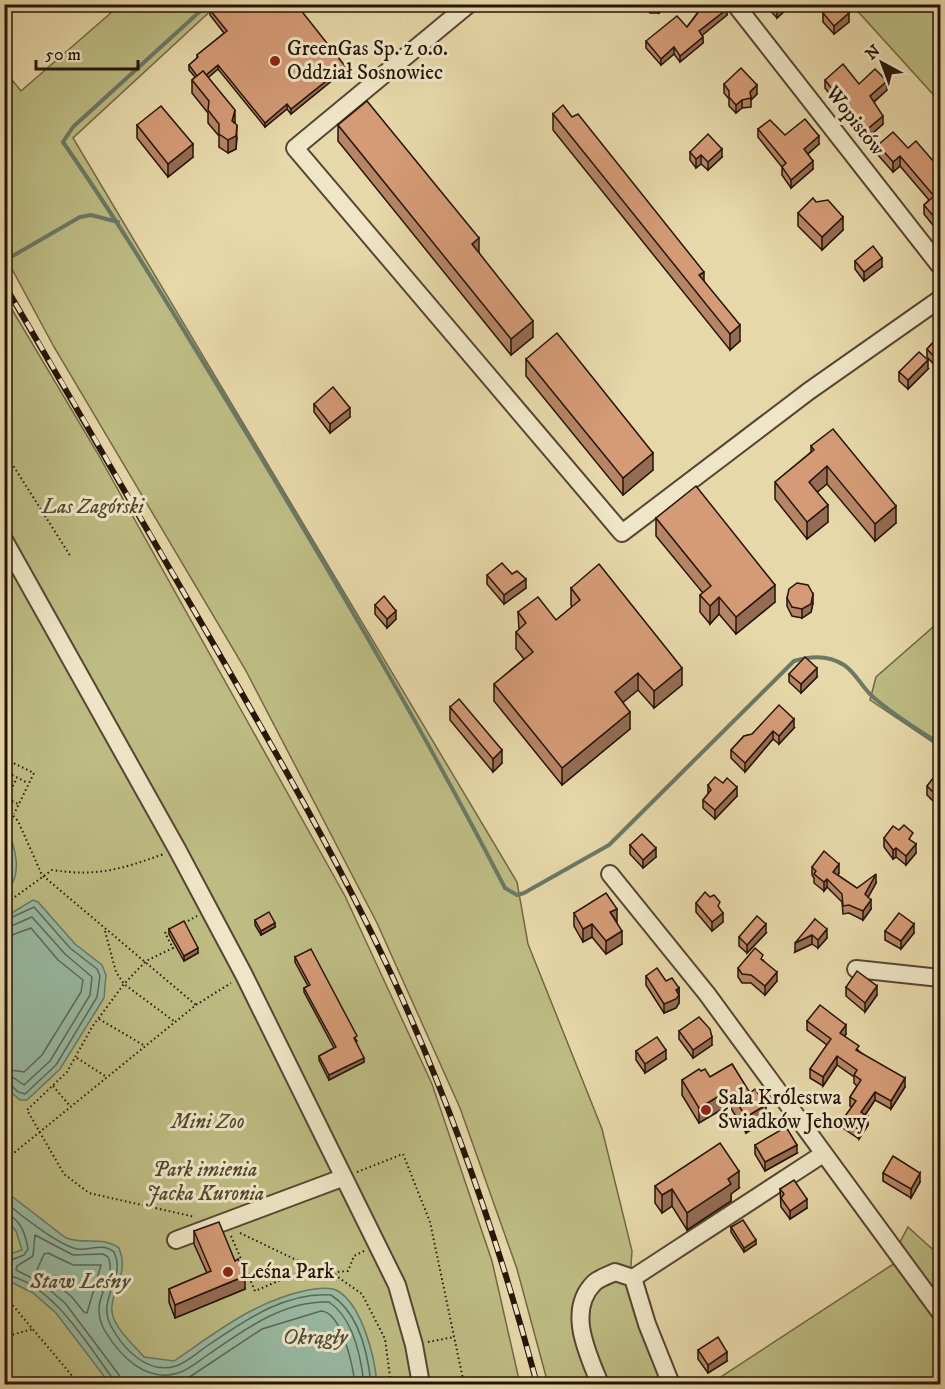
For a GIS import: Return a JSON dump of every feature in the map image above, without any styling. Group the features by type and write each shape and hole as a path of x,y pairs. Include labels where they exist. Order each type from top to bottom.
{"street":[{"path":"469,4 295,148 622,533 808,391 940,299"},
{"name":"Wopistów","path":"735,4 940,266"},
{"path":"4,540 177,849 244,975 342,1178 397,1285 414,1345 421,1384"},
{"path":"610,874 707,994 940,1312"},
{"path":"856,969 940,978"},
{"path":"633,1278 823,1154"},
{"path":"176,1240 223,1225 342,1178"},
{"path":"600,1384 583,1341 580,1309 594,1283 615,1272 633,1278"},
{"path":"633,1278 647,1324 671,1384"}],"path":[{"path":"4,451 71,557"},
{"path":"4,765 7,760 34,773 14,814"},
{"path":"4,771 28,783"},
{"path":"11,775 6,784 12,788"},
{"path":"17,777 4,804 14,814 42,875 196,1005"},
{"path":"5,798 18,805"},
{"path":"4,905 42,875 52,870 82,875 104,873 177,849"},
{"path":"183,924 210,910"},
{"path":"174,928 165,933 173,948 146,961 124,984 99,1019 77,1058 53,1086 27,1110 64,1174 89,1193 223,1225 311,1267 335,1275 362,1294 385,1339 391,1384"},
{"path":"104,929 116,972 124,984 175,1022"},
{"path":"4,1161 196,1005 244,975"},
{"path":"99,1019 145,1046"},
{"path":"77,1058 106,1077"},
{"path":"53,1086 70,1106"},
{"path":"342,1178 403,1154 430,1222 464,1384"},
{"path":"223,1225 255,1291 311,1267"},
{"path":"335,1275 337,1272 348,1271 354,1256 376,1245"},
{"path":"4,1295 79,1384"},
{"path":"4,1337 33,1329"},
{"path":"414,1345 454,1337"}],"green space":[{"path":"120,5 217,5 73,138 517,882 528,944 602,1129 632,1251 629,1293 666,1384 548,1384 517,1269 460,1108 377,923 245,669 54,347 5,256 4,70 21,91"},
{"path":"852,5 940,5 940,102"},
{"name":"Park imienia Jacka Kuronia","path":"4,296 98,454 345,896 432,1084 492,1261 520,1384 5,1384"},
{"path":"940,621 940,747 870,700 876,677"},
{"path":"908,1227 940,1256 940,1384 710,1384 898,1261 899,1244"}],"water":[{"path":"4,826 12,842 16,860 15,878 5,892"},
{"path":"33,900 38,902 75,944 102,965 106,975 104,998 60,1069 27,1100 20,1100 8,1090 5,1095 5,917"},
{"path":"5,1191 66,1238 106,1242 119,1248 122,1256 122,1271 113,1298 112,1313 118,1327 144,1357 174,1361 254,1309 289,1295 329,1288 345,1297 360,1319 370,1346 377,1384 110,1384 56,1313 33,1293 5,1279 5,1248 10,1254 22,1250 16,1231 5,1219"}],"building":[{"name":"GreenGas Sp. z o.o. Oddział Sosnowiec","path":"217,4 296,4 345,66 291,109 287,104 265,123 218,65 206,75 203,71 197,76 189,65 198,57 197,55 227,31 210,10"},
{"path":"698,4 724,4 727,9 699,31 703,37 680,56 674,47 661,59 646,41 677,16 687,27 701,9"},
{"path":"772,4 782,4 777,10"},
{"path":"825,4 841,4 849,13 834,26 823,13 828,8"},
{"path":"843,64 859,84 875,69 887,81 870,96 883,116 865,131 825,80"},
{"path":"741,68 757,85 750,92 751,98 742,100 736,105 729,97 729,91 724,84"},
{"path":"203,71 235,110 232,121 237,125 236,136 228,140 219,134 219,124 208,110 209,101 192,80"},
{"path":"367,101 479,238 472,244 533,321 511,339 338,125"},
{"path":"563,105 572,117 578,114 704,272 699,275 740,325 730,334 553,114"},
{"path":"161,106 193,144 168,164 137,125"},
{"path":"805,119 819,136 804,149 813,161 791,180 782,167 786,163 758,129 770,120 785,135"},
{"path":"893,132 908,148 916,141 940,169 940,190 937,193 940,197 940,224 924,205 934,196 900,156 893,162 878,145"},
{"path":"708,134 722,149 708,162 701,155 696,159 690,152"},
{"path":"813,198 816,202 828,200 843,217 822,237 798,213"},
{"path":"873,246 882,258 864,272 855,261"},
{"path":"557,333 653,453 623,478 526,359"},
{"path":"940,335 940,363 927,349"},
{"path":"919,352 928,360 908,380 899,372"},
{"path":"333,387 350,408 330,424 314,404"},
{"path":"833,429 896,506 875,524 827,466 809,482 828,505 807,522 775,482 814,450 811,446"},
{"path":"696,486 775,585 736,617 719,597 710,606 700,595 711,586 656,518"},
{"path":"502,563 512,574 517,571 526,579 504,595 487,575"},
{"path":"599,564 682,668 654,691 638,673 615,692 630,712 562,768 494,684 533,652 516,632 526,623 518,612 538,597 556,620 580,600 571,588"},
{"path":"797,583 808,585 813,594 811,604 802,609 792,607 787,598 789,589"},
{"path":"384,596 396,611 387,619 375,605"},
{"path":"805,657 817,668 801,684 789,674"},
{"path":"459,699 502,750 493,759 450,707"},
{"path":"779,705 794,719 779,736 773,731 745,763 731,750 744,736 752,734"},
{"path":"937,773 940,775 940,799 927,786"},
{"path":"715,777 723,783 727,778 737,787 715,810 703,800 711,790 708,785"},
{"path":"904,825 913,833 909,839 916,844 906,856 896,848 893,850 884,838 893,826 899,830"},
{"path":"642,834 656,848 643,860 630,845"},
{"path":"824,851 839,864 833,872 857,888 876,874 865,894 871,900 863,911 849,905 843,906 842,894 827,879 824,882 814,874 816,871 812,867"},
{"path":"705,892 710,897 714,895 720,902 718,906 723,913 712,922 696,903"},
{"path":"606,893 617,909 610,912 622,931 606,941 592,924 583,929 574,913"},
{"path":"269,912 275,923 261,931 255,920"},
{"path":"899,913 914,924 901,941 885,931"},
{"path":"757,916 766,924 747,945 739,937"},
{"path":"815,919 827,929 818,940 812,935 795,943"},
{"path":"184,921 198,948 184,956 169,929"},
{"path":"755,948 763,955 761,959 777,972 765,986 751,975 742,974 738,968"},
{"path":"311,949 357,1036 354,1038 364,1058 329,1075 319,1056 336,1047 304,988 310,985 295,957"},
{"path":"657,968 666,981 672,978 679,988 676,990 679,995 676,999 664,1004 646,976"},
{"path":"857,971 877,986 865,1003 846,987"},
{"path":"820,1005 846,1025 840,1033 859,1046 856,1050 905,1078 891,1101 875,1092 861,1112 868,1117 859,1130 843,1119 856,1101 850,1097 861,1080 854,1075 857,1070 837,1056 823,1077 810,1069 831,1039 807,1021"},
{"path":"699,1017 710,1029 712,1037 693,1050 679,1031"},
{"path":"657,1037 666,1050 645,1064 636,1051"},
{"path":"732,1064 750,1093 755,1089 766,1105 746,1117 729,1090 699,1108 682,1080 699,1069 701,1071 705,1069 710,1077"},
{"path":"786,1127 797,1145 765,1162 755,1145"},
{"path":"720,1143 739,1171 728,1179 731,1184 687,1213 672,1189 662,1195 655,1186"},
{"path":"893,1156 920,1173 911,1189 883,1173"},
{"path":"794,1180 807,1199 790,1211 781,1198 784,1194 780,1189"},
{"path":"743,1220 756,1240 744,1248 731,1227"},
{"path":"219,1222 235,1261 238,1259 245,1276 175,1305 169,1289 211,1271 194,1231"},
{"path":"718,1337 727,1352 708,1365 698,1350"}],"waterway":[{"path":"208,4 73,127 63,142 157,287 314,546 412,716 505,888 517,895 524,893 609,845 794,661 819,657 832,659 844,665 880,703 940,744"},
{"path":"4,261 80,217 91,215 118,222"}],"railway":[{"path":"4,284 279,759 372,934 436,1078 474,1178 523,1332 537,1384"}],"place":[{"name":"GreenGas Sp. z o.o. Oddział Sosnowiec","path":"275,61"},
{"name":"Sala Królestwa Świadków Jehowy","path":"706,1110"},
{"name":"Leśna Park","path":"228,1272"}],"park label":[{"name":"Las Zagórski","path":"93,507"},
{"name":"Mini Zoo","path":"208,1122"}],"water label":[{"name":"Staw Leśny","path":"80,1281"},
{"name":"Okrągły","path":"315,1337"}]}
